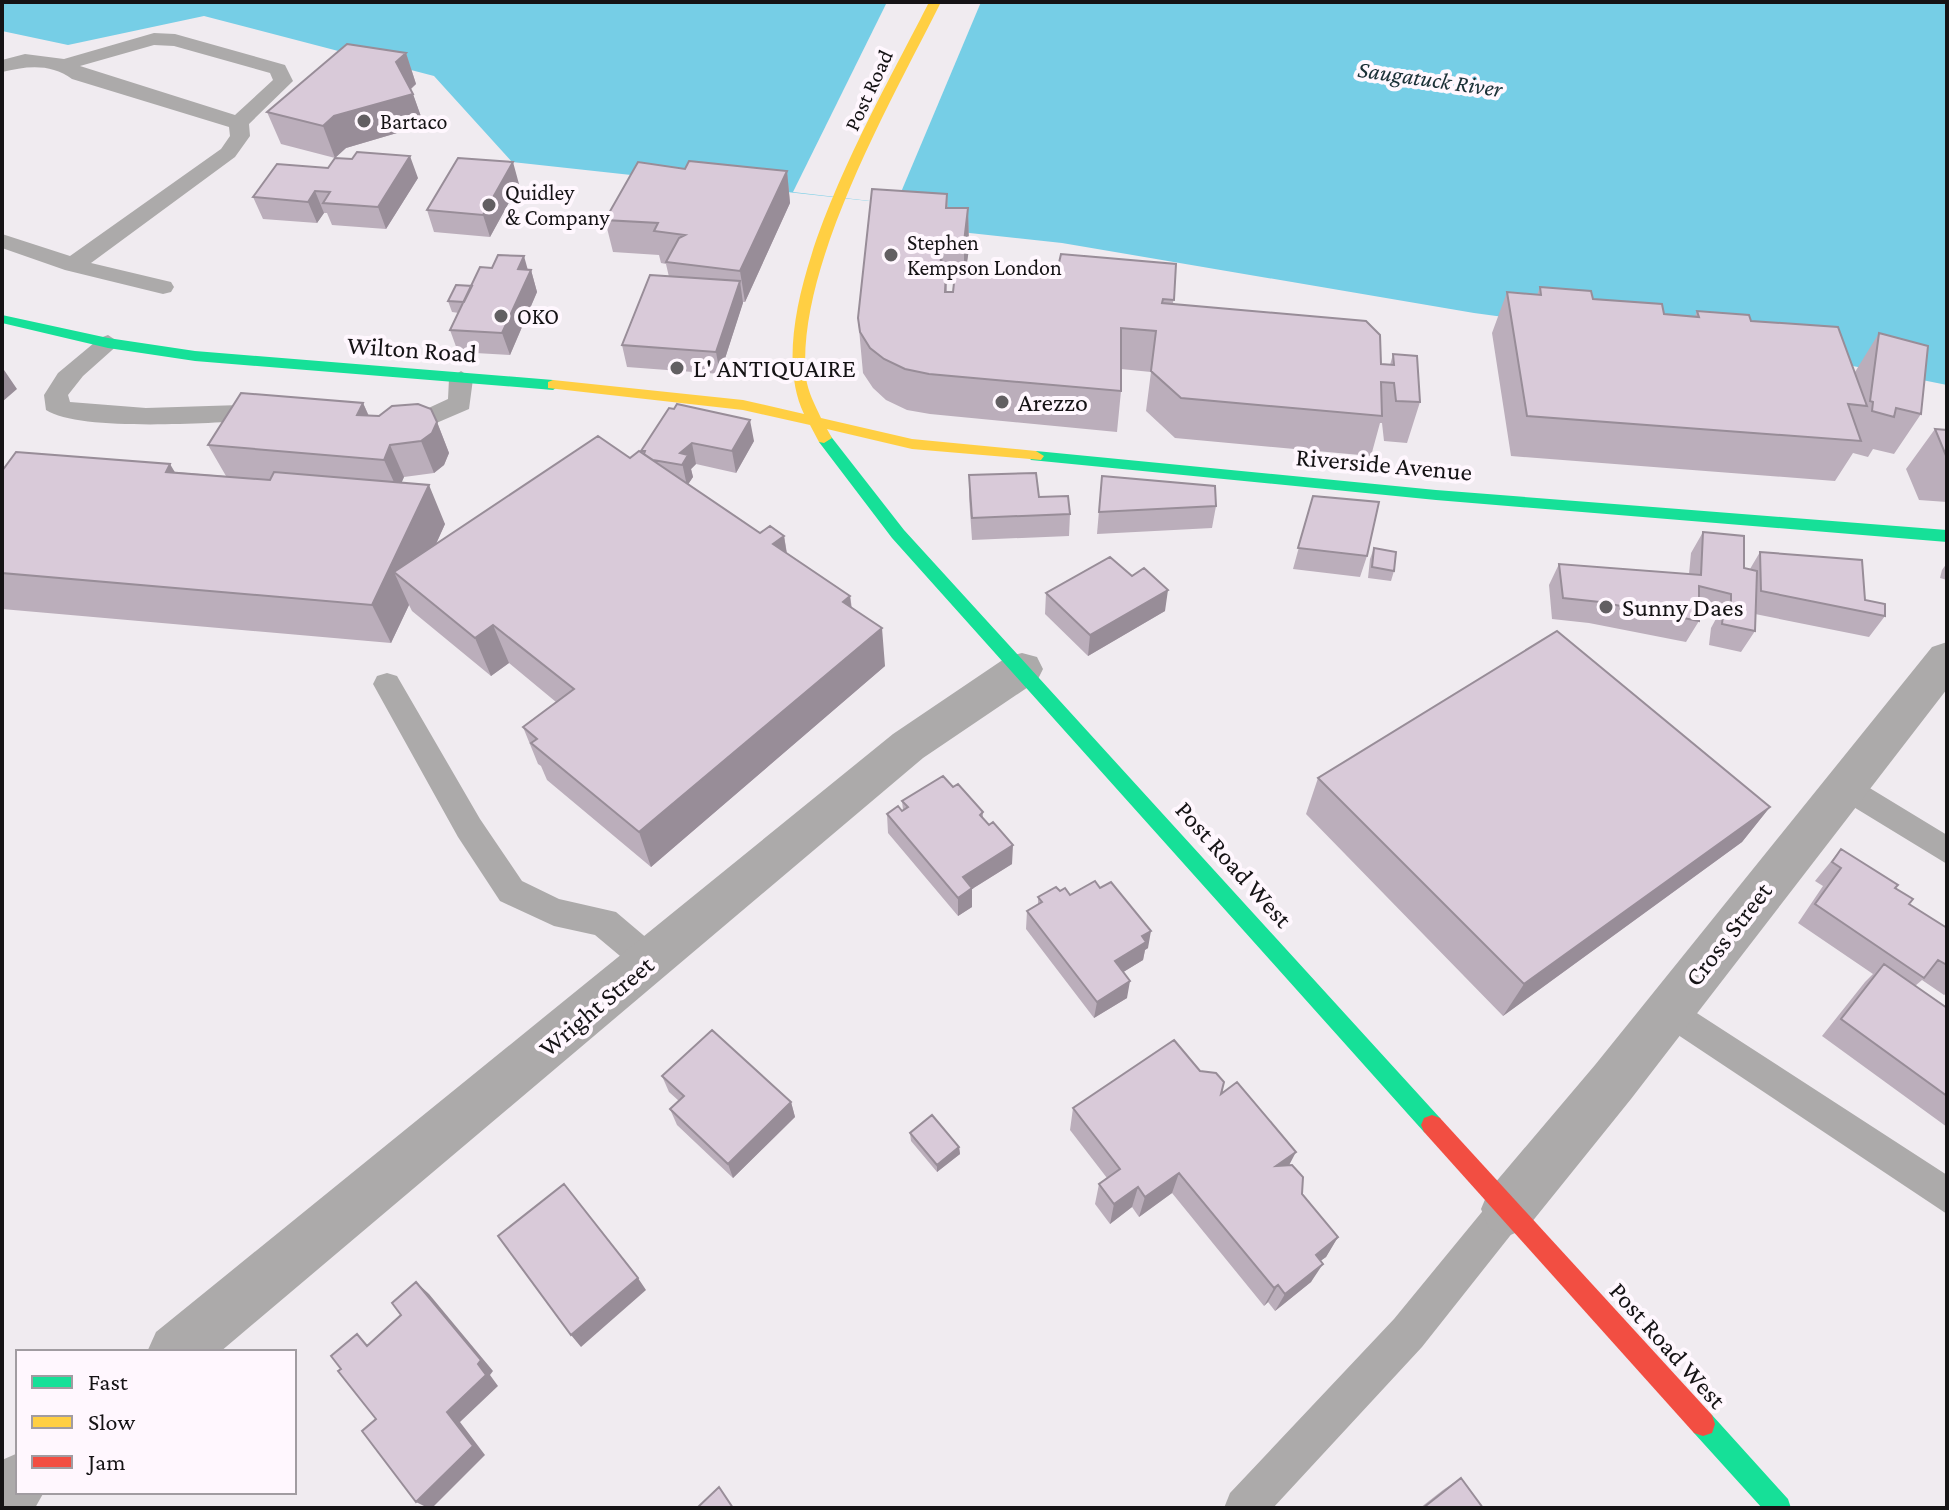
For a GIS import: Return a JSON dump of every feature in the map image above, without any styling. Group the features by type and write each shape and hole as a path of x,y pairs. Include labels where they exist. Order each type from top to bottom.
{"main road":[{"name":"Post Road","path":"844,198 935,2"},
{"name":"Post Road West","path":"844,198 821,251 803,320 799,378 818,424 863,494 1779,1508"},
{"name":"Wilton Road","path":"2,319 108,343 252,362 682,397 743,405 818,424"},
{"name":"Riverside Avenue","path":"818,424 912,444 1046,459 1947,536"}],"street":[{"name":"Cross Street","path":"1508,1209 1947,658"},
{"name":"Wright Street","path":"178,1350 505,1083 908,746 1022,669"}],"lane":[{"path":"2,66 25,60 66,65 87,56 154,39 175,40 278,69 283,81 239,123"},
{"path":"66,65 79,75 239,123"},
{"path":"73,265 228,153 240,136 239,123"},
{"path":"2,241 73,265 163,287"},
{"path":"108,343 63,384 55,396 55,404 64,410 146,416 287,414"},
{"path":"373,421 427,419 444,413 460,403 461,379"},
{"path":"387,684 469,828 511,891 554,912 604,922 650,961"},
{"path":"1845,786 1947,851"},
{"path":"1669,1010 1947,1196"},
{"path":"1245,1508 1408,1333 1508,1209"}],"water":[{"name":"Saugatuck River","path":"2,2 1947,2 1947,385 1823,360 1474,313 1062,243 896,225 896,204 512,162 434,76 204,16 68,45 2,31"}],"pier":[{"path":"887,2 981,2 896,204 793,192"}],"building":[{"path":"347,44 406,53 396,62 413,94 334,116 323,126 267,112"},
{"path":"357,152 410,156 378,207 323,203 330,192 315,191 308,202 253,197 277,164 328,168 335,158 352,159"},
{"path":"458,158 513,162 483,215 427,210"},
{"path":"689,161 787,171 740,271 666,262 679,238 685,235 654,231 658,223 605,220 638,162 685,169"},
{"path":"872,189 947,194 946,208 968,208 964,242 942,242 940,271 946,271 945,292 953,292 955,274 1056,276 1061,254 1176,264 1174,300 1163,299 1162,303 1366,321 1380,335 1381,364 1394,365 1393,354 1417,356 1420,402 1396,401 1394,383 1381,382 1382,416 1181,398 1151,371 1156,331 1121,328 1121,391 929,374 905,369 870,348 860,332 858,318"},
{"path":"498,255 524,256 518,269 531,270 502,333 450,330 480,267 492,268"},
{"path":"650,275 740,281 716,352 622,345"},
{"path":"456,285 472,286 464,302 448,301"},
{"path":"1540,287 1591,291 1593,299 1662,304 1664,314 1699,317 1697,311 1749,315 1751,321 1838,327 1867,406 1848,404 1861,441 1527,416 1507,292 1541,295"},
{"path":"1879,333 1928,346 1921,414 1896,408 1894,417 1872,411 1873,402 1870,401"},
{"path":"241,393 363,403 357,415 379,416 392,406 418,404 431,409 437,422 432,433 421,441 390,445 384,460 208,445"},
{"path":"677,404 750,420 732,451 692,443 680,453 688,455 682,465 653,460 641,451 669,408 674,409"},
{"path":"1935,429 1947,430 1947,458"},
{"path":"598,436 630,458 639,451 760,533 770,526 784,536 773,544 850,596 843,602 882,628 639,832 531,743 537,739 523,727 574,689 493,625 475,638 394,572"},
{"path":"16,452 170,464 166,472 270,480 274,472 429,485 372,605 2,573 2,471"},
{"path":"1036,473 1039,497 1068,496 1070,514 972,518 969,475"},
{"path":"1102,476 1215,486 1216,506 1099,512"},
{"path":"1313,496 1379,502 1367,556 1298,548"},
{"path":"1703,532 1744,536 1744,568 1757,571 1755,631 1722,624 1724,607 1731,609 1731,594 1699,586 1699,621 1563,598 1559,564 1701,575"},
{"path":"1374,548 1396,552 1394,571 1372,567"},
{"path":"1760,552 1862,560 1865,600 1885,604 1885,616 1761,591"},
{"path":"1110,557 1132,576 1144,568 1168,590 1090,635 1046,593"},
{"path":"1557,631 1770,807 1524,984 1318,778"},
{"path":"943,776 953,787 958,784 983,812 980,815 989,825 993,822 1013,845 963,877 972,888 958,898 887,814 898,806 902,811 908,807 902,801"},
{"path":"1841,849 1898,885 1895,888 1913,899 1909,904 1947,928 1947,965 1938,960 1924,978 1815,904 1841,868 1832,862"},
{"path":"1095,881 1100,888 1111,882 1151,931 1142,936 1146,942 1115,961 1130,981 1097,1002 1027,911 1042,902 1038,897 1056,887 1060,891 1065,888 1070,895"},
{"path":"1884,964 1947,1008 1947,1096 1841,1019"},
{"path":"712,1030 791,1102 728,1164 670,1109 684,1096 662,1076"},
{"path":"1174,1040 1200,1071 1216,1073 1224,1082 1221,1094 1237,1082 1296,1152 1276,1166 1292,1165 1303,1177 1302,1194 1338,1237 1316,1255 1323,1264 1285,1294 1278,1285 1274,1288 1179,1173 1145,1197 1138,1187 1114,1204 1099,1184 1120,1169 1073,1108"},
{"path":"932,1115 959,1147 937,1165 910,1133"},
{"path":"564,1184 638,1278 571,1335 498,1236"},
{"path":"416,1282 481,1360 478,1364 486,1375 447,1412 473,1446 416,1502 362,1431 376,1419 338,1371 341,1369 331,1356 357,1334 367,1346 401,1315 392,1303"},
{"path":"1461,1478 1483,1508 1423,1508"},
{"path":"719,1487 733,1508 697,1508"}],"traffic: fast":[{"path":"2,319 108,343 195,356 553,385"},
{"path":"824,438 898,534 1432,1125"},
{"path":"1036,456 1436,495 1947,536"},
{"path":"1703,1424 1779,1508"}],"traffic: slow":[{"path":"824,438 806,401 799,377 800,335 809,288 846,186 935,2"},
{"path":"553,385 743,405 912,444 1036,456"}],"traffic: jam":[{"path":"1432,1125 1703,1424"}],"place":[{"name":"Bartaco","path":"364,121"},
{"name":"Quidley & Company","path":"489,205"},
{"name":"Stephen Kempson London","path":"891,255"},
{"name":"OKO","path":"501,316"},
{"name":"L' ANTIQUAIRE","path":"677,368"},
{"name":"Arezzo","path":"1002,402"},
{"name":"Sunny Daes","path":"1606,607"}]}
